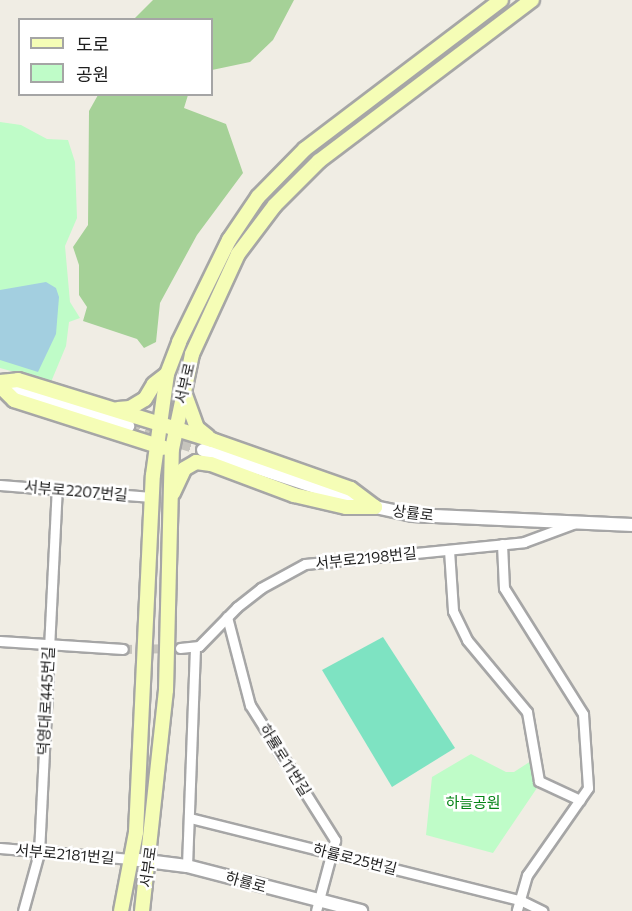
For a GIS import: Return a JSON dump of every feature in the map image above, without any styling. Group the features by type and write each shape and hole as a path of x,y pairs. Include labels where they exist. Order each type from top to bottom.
{"main road":[{"name":"서부로","path":"121,911 136,832 152,497 156,447 167,374 229,240 258,197 305,149 501,0"},
{"name":"서부로","path":"142,911 166,690 172,449 183,388 192,354 238,254 275,205 319,161 532,0"},
{"path":"112,409 130,408 145,399 154,384 167,374"},
{"path":"172,449 156,447 14,400 0,384 18,380 160,423 208,445 351,489 375,507"},
{"path":"183,388 197,428 208,445"},
{"path":"171,498 184,469 196,462 212,464 294,495 345,507 375,507"}],"street":[{"path":"0,384 128,426"},
{"name":"서부로2207번길","path":"0,485 152,497"},
{"name":"덕영대로445번길","path":"23,911 39,853 57,489"},
{"name":"상률로","path":"375,507 413,515 632,525"},
{"name":"서부로2198번길","path":"195,648 261,588 305,564 542,538 576,523"},
{"path":"502,544 504,588 583,714 588,788 527,874 517,911"},
{"path":"449,550 453,611 467,640 527,712 539,781 580,800"},
{"name":"하률로11번길","path":"227,617 250,705 334,840 317,906"},
{"path":"0,641 48,646 123,649"},
{"path":"180,648 195,648 187,866"},
{"name":"하률로25번길","path":"190,818 520,900 543,911"},
{"name":"서부로2181번길","path":"0,848 131,859"},
{"name":"하률로","path":"131,859 187,866 317,906 361,911"}],"green space":[{"path":"153,0 294,0 273,40 250,62 213,70 213,18 135,18"},
{"path":"97,96 188,96 184,108 226,124 243,173 197,235 160,303 156,342 144,348 137,339 83,321 87,307 79,295 79,265 73,247 88,225 89,111"},
{"path":"0,122 21,125 47,139 68,140 75,162 77,218 65,246 70,302 80,318 69,322 66,346 51,382 0,368"},
{"path":"383,637 455,748 392,787 322,670"},
{"name":"하늘공원","path":"471,754 506,772 514,772 531,761 539,785 493,853 426,835 432,777"}],"water":[{"path":"46,282 56,288 59,297 56,334 38,372 0,360 0,290"}],"tunnel":[{"path":"128,426 203,450"},
{"path":"123,649 180,648"}]}
